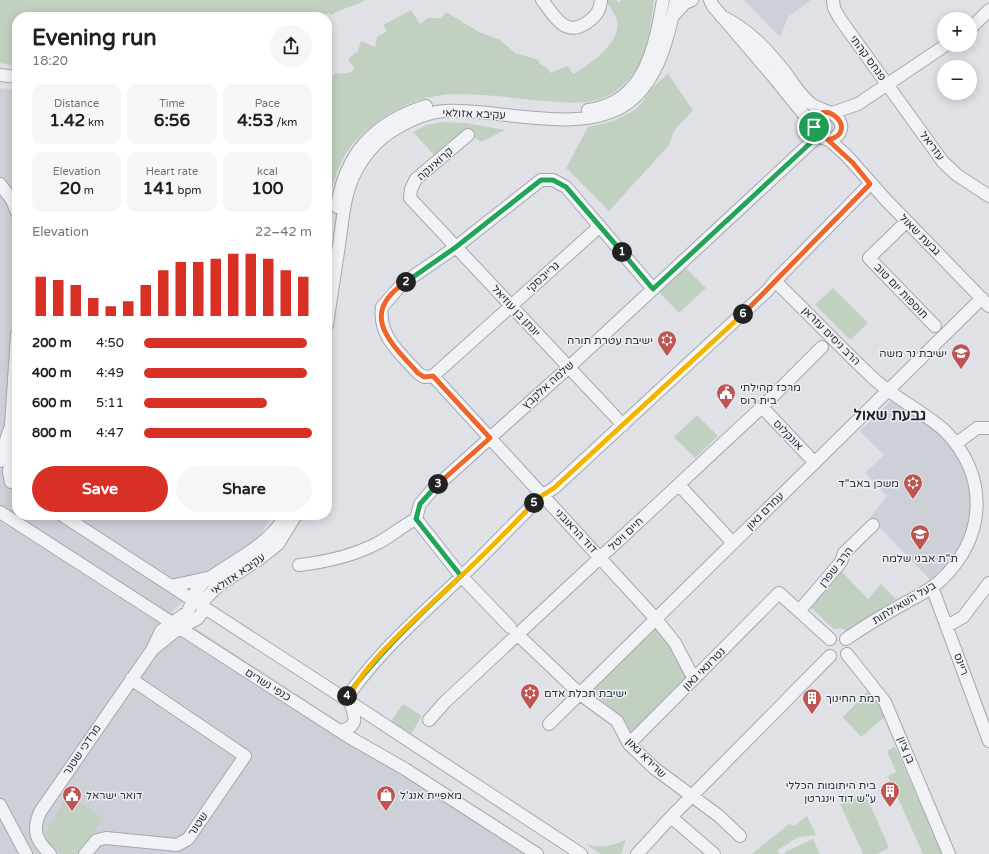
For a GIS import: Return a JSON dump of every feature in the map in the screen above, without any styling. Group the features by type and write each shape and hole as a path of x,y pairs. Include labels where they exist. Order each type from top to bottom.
{"street":[{"path":"542,0 560,23 574,29 582,27 596,16 601,8 601,0"},
{"name":"עקיבא אזולאי","path":"332,242 343,177 364,144 383,126 410,111 440,104 581,112 603,107 619,98 631,88 646,67 652,55 663,0"},
{"name":"עקיבא אזולאי","path":"332,293 347,196 356,171 366,155 377,142 388,133 416,118 445,112 562,119 578,119 605,115 629,102 637,95 650,78 662,54 676,0"},
{"path":"673,16 686,3 692,0"},
{"name":"פנחס קהתי","path":"830,113 858,104 888,84 840,19 833,1"},
{"name":"גבעת שאול","path":"709,2 772,75 820,135 853,163 870,184 906,222 985,302"},
{"path":"977,22 989,10"},
{"name":"גבעת שאול","path":"721,16 752,35 771,54 789,78 811,103 830,113"},
{"path":"888,84 937,51"},
{"path":"772,75 781,73 789,78"},
{"path":"0,75 12,76"},
{"name":"עזריאל","path":"888,84 943,162 957,174 989,196"},
{"name":"פנחס קהתי","path":"841,127 858,104"},
{"path":"830,113 838,117 841,127 836,137 820,135 818,117 830,113"},
{"name":"גבעת שאול","path":"841,127 853,163"},
{"name":"קרואינקה","path":"410,198 411,189 416,179 468,135"},
{"name":"שלמה אלקבץ","path":"416,519 417,508 422,500 569,367 820,135"},
{"path":"456,247 537,183 547,180 559,182 566,187 653,289"},
{"path":"0,184 12,200"},
{"path":"349,697 378,657 410,624 543,495 554,488 757,300 870,184"},
{"name":"יונתן בן עוזיאל","path":"410,198 623,425"},
{"name":"תוספות יום טוב","path":"906,222 869,258 935,326"},
{"name":"גרייבסקי","path":"433,376 600,226"},
{"name":"דוד הראובני","path":"456,247 395,291 382,307 382,326 389,340 418,373 424,377 433,376 656,619 675,643 694,679"},
{"name":"הרב ניסים עזראן","path":"775,281 874,379 888,390"},
{"name":"עמרם גאון","path":"549,724 888,390 985,302"},
{"name":"חיים ויטל","path":"429,720 514,631 600,558 762,407 822,347"},
{"name":"בעל השאילתות","path":"846,639 932,587 944,577 966,550 978,521 980,505 975,478 957,444 927,416 888,390"},
{"name":"אונקלוס","path":"762,407 815,463"},
{"path":"12,409 12,435"},
{"path":"0,461 11,424"},
{"path":"957,444 977,428 989,428"},
{"path":"12,452 9,472 12,479"},
{"path":"0,475 12,483"},
{"path":"679,485 733,543"},
{"name":"כנפי נשרים","path":"0,512 12,520"},
{"path":"298,565 329,561 353,554 377,543 416,519"},
{"name":"שרירא גאון","path":"416,519 461,576 514,631 580,694 617,721 629,744 654,768 719,816 740,836"},
{"name":"כנפי נשרים","path":"12,520 175,626 340,731 406,769 537,854"},
{"path":"70,520 171,586 349,697 581,854"},
{"name":"עקיבא אזולאי","path":"214,582 263,543 277,529 283,520"},
{"name":"עקיבא אזולאי","path":"175,626 198,603 198,588 214,582 269,553 284,536 293,520"},
{"name":"הרב שפרן","path":"800,610 841,562 844,553 873,525"},
{"path":"171,586 214,582 216,609 222,618"},
{"path":"946,626 963,617 989,583"},
{"name":"ריינס","path":"932,587 989,741"},
{"name":"נטרונאי גאון","path":"629,744 779,593 800,610"},
{"path":"800,610 830,639"},
{"name":"מרדכי שטנר","path":"50,854 38,838 34,829 40,812 152,650 159,633 175,626"},
{"path":"838,636 846,639 850,647 847,654 837,659 830,656 826,646 830,639 838,636"},
{"name":"בן ציון","path":"847,654 872,685 887,707 949,854"},
{"path":"638,854 691,796 830,656"},
{"name":"שטנר","path":"85,854 97,840 106,838 177,845 182,844 188,839 245,756 131,679"},
{"path":"340,731 348,728 355,721 355,714 349,697"},
{"path":"0,805 26,854"},
{"path":"671,817 714,854"},
{"path":"516,840 528,854"}],"shaded area":[{"path":"744,0 811,0 788,17 780,37"},
{"path":"0,88 12,89 12,520 270,520 257,541 171,612 511,835 529,854 0,854"},
{"path":"894,398 951,441 971,480 974,514 962,548 932,582 870,517 887,496 865,473 884,455 860,431"}],"green space":[{"path":"0,0 365,0 332,14 332,12 12,12 12,65 0,63"},
{"path":"605,0 616,0 619,3 621,0 654,0 649,35 642,57 631,77 619,89 601,99 581,102 557,102 488,95 454,94 435,96 416,101 381,119 357,140 348,150 336,174 332,187 332,76 336,73 341,74 351,72 355,69 348,59 358,51 361,41 375,47 377,37 387,31 383,25 411,10 420,24 428,18 441,18 446,12 479,32 500,40 515,53 539,60 539,63 548,69 550,73 568,66 573,74 595,59 609,45 617,29 617,21"},
{"path":"668,74 693,110 674,131 669,145 609,211 566,168 588,127 613,121 633,111 641,104 652,88"},
{"path":"443,122 465,123 505,130 481,142 466,131 435,156 413,132 426,125"},
{"path":"685,267 706,288 679,313 659,292"},
{"path":"833,288 868,323 850,340 815,305"},
{"path":"697,415 718,436 695,458 674,437"},
{"path":"841,571 868,599 881,584 896,599 848,631 840,628 834,629 808,605"},
{"path":"656,623 665,634 687,679 630,734 623,718 589,689"},
{"path":"868,691 887,715 861,737 843,717"},
{"path":"403,704 422,716 411,734 391,721"},
{"path":"895,746 942,854 923,854 888,776 896,772 887,751"},
{"path":"865,793 889,848 876,854 863,854 840,804"},
{"path":"68,794 103,818 79,854 62,854 48,842 45,833"},
{"path":"807,816 816,835 798,837 778,850 779,854 752,854 789,824 795,826"},
{"path":"626,839 621,854 600,854 586,844 591,846 607,846"},
{"path":"813,839 820,854 786,854 785,852"}],"place":[{"name":"ישיבת עטרת תורה","path":"667,357"},
{"name":"ישיבת נר משה","path":"961,370"},
{"name":"מרכז קהילתי בית רוס","path":"726,410"},
{"name":"משכן באב\"ד","path":"913,500"},
{"name":"ת\"ת אבני שלמה","path":"920,551"},
{"name":"ישיבת תכלת אדם","path":"530,710"},
{"name":"רמת החינוך","path":"812,715"},
{"name":"בית היתומות הכללי ע\"ש דוד וינגרטן","path":"890,808"},
{"name":"דואר ישראל","path":"72,812"},
{"name":"מאפיית אנג'ל","path":"386,812"}],"district":[{"name":"גבעת שאול","path":"890,415"}],"route":[{"path":"814,127 814,122 822,114 832,113 838,117 841,124 841,131 836,137 828,140 846,155 870,184 768,290 554,488 543,495 452,585 410,624 378,657 351,691 350,702 346,699 351,691 366,672 378,657 410,624 461,576 416,519 416,512 422,500 490,438 433,376 424,377 420,375 389,340 382,326 381,316 382,307 388,299 402,284 456,247 541,180 553,180 566,187 653,289 818,136 814,130 814,127"}]}
